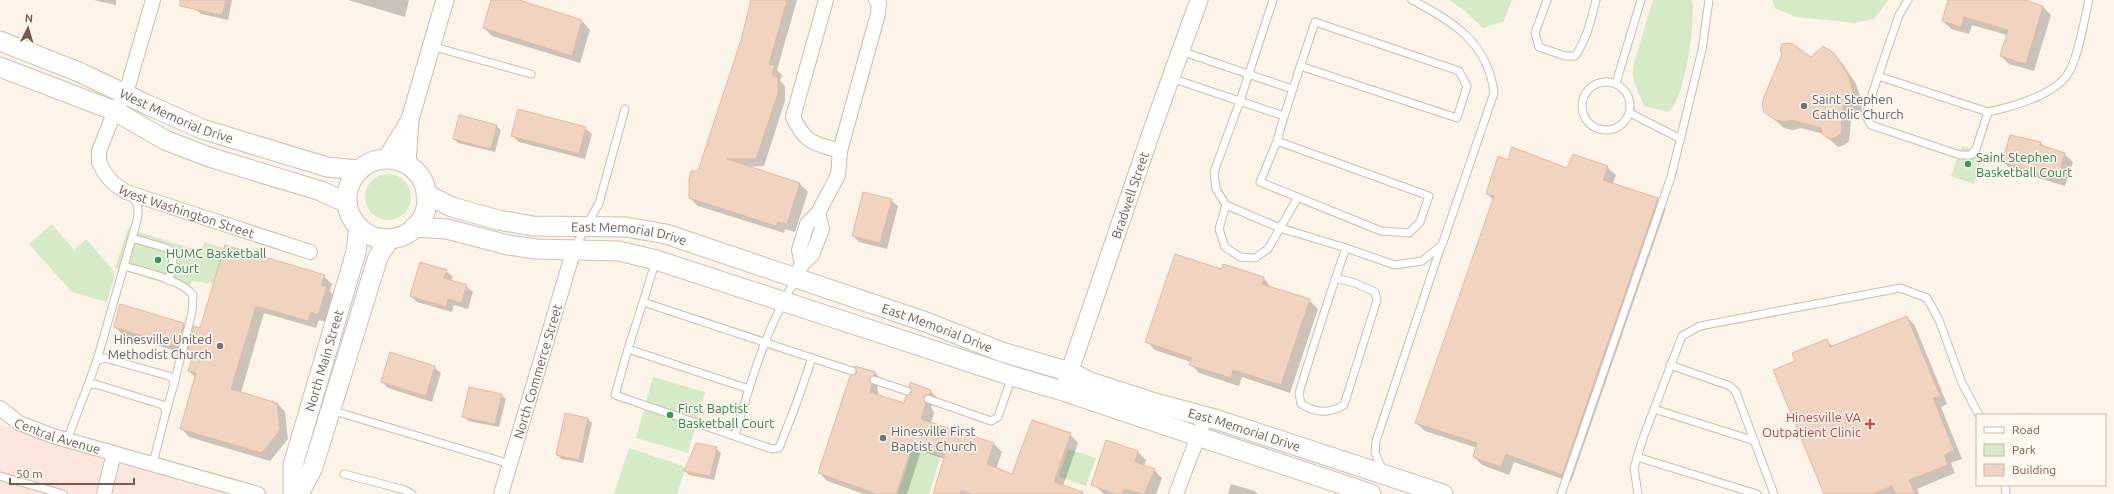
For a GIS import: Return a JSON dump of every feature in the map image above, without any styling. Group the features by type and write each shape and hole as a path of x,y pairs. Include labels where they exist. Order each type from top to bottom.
{"main road":[{"name":"West Memorial Drive","path":"0,41 79,72 202,129 327,167 359,170"},
{"name":"West Memorial Drive","path":"0,67 115,111 165,140 202,154 321,192 347,203"},
{"path":"386,159 407,164 421,178 426,194 425,208 421,218 414,227 405,234 389,239 374,236 359,227 353,219 347,203 350,182 359,170 375,161 386,159"},
{"name":"East Memorial Drive","path":"426,194 452,207 498,220 533,226 626,227 666,234 799,271 1002,352 1070,372 1090,382 1206,416 1443,494"},
{"name":"North Main Street","path":"299,494 313,466 320,406 356,252 359,227"},
{"name":"East Memorial Drive","path":"414,227 447,229 508,245 536,249 619,251 656,260 782,302 1063,391 1371,494"},
{"name":"North Main Street","path":"293,494 293,465 320,406 378,257 389,239"}],"street":[{"path":"115,111 126,93 153,0"},
{"path":"407,164 410,120 445,0"},
{"path":"826,0 793,118 801,134 814,143 840,151"},
{"path":"799,271 812,255 822,229 818,213 838,174 840,151 878,14 879,3 876,0"},
{"name":"Bradwell Street","path":"1063,391 1199,0"},
{"name":"West Washington Street","path":"115,111 99,151 99,162 109,178 126,192 158,204 310,252"},
{"path":"386,159 410,120"},
{"name":"North Commerce Street","path":"501,494 574,249"},
{"name":"Central Avenue","path":"0,408 19,423 67,440 258,494"},
{"path":"1176,494 1196,436 1206,416"},
{"path":"104,494 114,453"}],"lane":[{"path":"1273,0 1240,101 1214,172 1216,189 1226,205 1280,228 1395,265 1422,261 1442,245"},
{"path":"1385,475 1377,458 1376,442 1494,93 1487,64 1469,37 1445,18 1412,0"},
{"path":"1547,0 1535,33 1539,47 1564,56 1575,56 1580,48 1586,35 1596,0"},
{"path":"1616,83 1641,0"},
{"path":"1561,494 1671,177 1702,50 1709,0"},
{"path":"1908,0 1899,15 1866,116 1871,125 1960,155 1971,155 1976,149 1988,112"},
{"path":"1878,76 1988,112 2036,97 2050,90 2062,81 2069,72 2089,0"},
{"path":"1277,141 1429,196 1420,222 1409,233 1381,231 1260,182 1277,141 1292,89 1315,22 1459,71 1467,86 1457,118 1300,66"},
{"path":"431,46 531,74"},
{"path":"1181,51 1292,89"},
{"path":"1171,78 1284,116"},
{"path":"1603,81 1616,83 1626,90 1631,101 1630,113 1625,122 1617,128 1608,130 1598,129 1590,124 1584,117 1581,107 1583,97 1590,87 1603,81"},
{"path":"574,249 599,203 625,109"},
{"path":"1630,113 1681,139"},
{"path":"67,440 97,360 138,218 138,204 126,192"},
{"path":"1226,205 1219,228 1225,248 1240,257 1255,258 1268,248 1298,197"},
{"path":"132,238 166,248 174,254 169,281"},
{"path":"1335,278 1355,283 1374,292 1377,300 1344,405 1336,410 1325,412 1312,410 1301,404 1299,393 1335,278 1346,248"},
{"path":"656,260 628,348 615,395 772,449 779,448 798,402 812,358"},
{"path":"124,266 187,288 193,294 192,312 153,464"},
{"path":"735,436 764,342 782,302 799,271"},
{"path":"1638,494 1634,468 1670,365 1682,336 1700,326 1900,288 1926,298 1939,320 1962,383 1978,414"},
{"path":"643,302 852,371"},
{"path":"628,348 749,388"},
{"path":"97,360 105,358 172,377 174,384"},
{"path":"1670,365 1730,386 1736,392 1774,494"},
{"path":"928,399 992,421 998,417 1012,376"},
{"path":"874,380 907,391"},
{"path":"88,386 95,384 163,405 166,412"},
{"path":"320,406 510,464"},
{"path":"1654,409 1755,441"},
{"path":"1637,457 1757,494"},
{"path":"344,474 405,490 412,494"},
{"path":"0,476 63,494"}],"shaded area":[{"path":"0,425 246,494 0,494"}],"green space":[{"path":"1449,0 1512,0 1504,21 1483,28 1465,11"},
{"path":"1653,0 1692,0 1693,10 1691,41 1688,60 1679,93 1674,105 1668,112 1644,106 1633,77 1633,66"},
{"path":"1772,0 1889,0 1874,19 1855,23 1796,17 1775,8"},
{"name":"Saint Stephen Basketball Court","path":"1962,146 1985,153 1974,184 1951,176"},
{"path":"393,174 405,180 410,188 410,206 405,214 397,219 383,220 371,214 366,206 365,192 371,180 379,175"},
{"path":"52,224 74,250 86,239 113,270 114,278 107,302 72,292 29,244"},
{"name":"HUMC Basketball Court","path":"128,229 201,251 204,242 224,248 213,284 192,281 189,291 115,268"},
{"name":"First Baptist Basketball Court","path":"653,377 705,392 688,453 636,438"},
{"path":"913,447 941,456 929,494 898,494"},
{"path":"629,448 686,467 677,494 614,494"},
{"path":"1068,449 1096,458 1086,486 1059,477"}],"building":[{"path":"180,0 226,0 222,15 180,6"},
{"path":"491,0 519,0 582,20 572,56 483,28"},
{"path":"751,0 787,0 769,64 775,66 772,75 778,77 778,93 756,159 727,159 800,183 787,224 778,222 776,226 689,198 689,179 691,171 698,171 741,40"},
{"path":"1948,0 2025,0 2043,6 2026,64 2000,56 2008,30 1964,17 1961,27 1942,21"},
{"path":"1782,44 1793,44 1811,57 1823,46 1834,53 1848,75 1853,90 1854,104 1844,104 1841,133 1836,137 1829,139 1822,134 1821,128 1792,120 1784,122 1775,120 1764,112 1762,106 1764,97 1782,54 1780,50"},
{"path":"518,109 586,127 579,154 511,136"},
{"path":"459,115 497,125 491,149 453,139"},
{"path":"2010,135 2041,142 2040,145 2065,153 2057,179 2002,162"},
{"path":"1512,147 1567,168 1573,154 1608,166 1603,180 1658,198 1562,475 1506,454 1501,467 1473,457 1477,443 1415,423 1494,196 1486,194 1498,156 1508,160"},
{"path":"863,192 892,199 880,243 852,236"},
{"name":"Hinesville United Methodist Church","path":"225,245 325,275 321,285 327,286 318,315 311,312 308,321 256,306 231,389 277,403 280,430 262,453 180,429 196,373 188,371 194,351 188,349 194,326 200,328"},
{"path":"1175,254 1221,269 1223,264 1264,277 1262,284 1310,299 1281,385 1233,370 1231,378 1189,365 1192,358 1145,342"},
{"path":"420,262 447,270 444,278 467,285 461,303 448,299 446,307 410,296"},
{"path":"120,304 184,323 178,347 114,327"},
{"name":"Hinesville VA Outpatient Clinic","path":"1907,316 1940,396 1933,398 1954,450 1944,455 1948,465 1909,480 1915,494 1896,494 1892,486 1872,494 1824,494 1773,370 1795,361 1792,353 1827,339 1830,347"},
{"path":"390,352 435,366 426,396 381,382"},
{"path":"854,366 876,372 875,375 869,379 872,385 870,392 904,403 906,396 912,392 909,386 910,382 931,390 930,394 925,395 923,398 926,404 921,419 994,443 987,464 1012,474 1032,420 1071,433 1054,482 1083,492 1083,494 973,494 961,490 960,494 933,494 945,454 913,444 896,494 877,494 818,473 850,376 857,373"},
{"path":"469,387 502,394 495,424 462,417"},
{"path":"565,413 588,418 579,460 556,455"},
{"path":"1106,440 1138,451 1135,462 1155,469 1144,494 1124,489 1122,494 1115,494 1091,485"},
{"path":"696,443 717,447 710,476 684,471"}],"place":[{"name":"Saint Stephen Catholic Church","path":"1804,106"},
{"name":"Saint Stephen Basketball Court","path":"1968,164"},
{"name":"HUMC Basketball Court","path":"158,260"},
{"name":"Hinesville United Methodist Church","path":"220,346"},
{"name":"First Baptist Basketball Court","path":"670,415"},
{"name":"Hinesville VA Outpatient Clinic","path":"1870,424"},
{"name":"Hinesville First Baptist Church","path":"883,438"}]}
